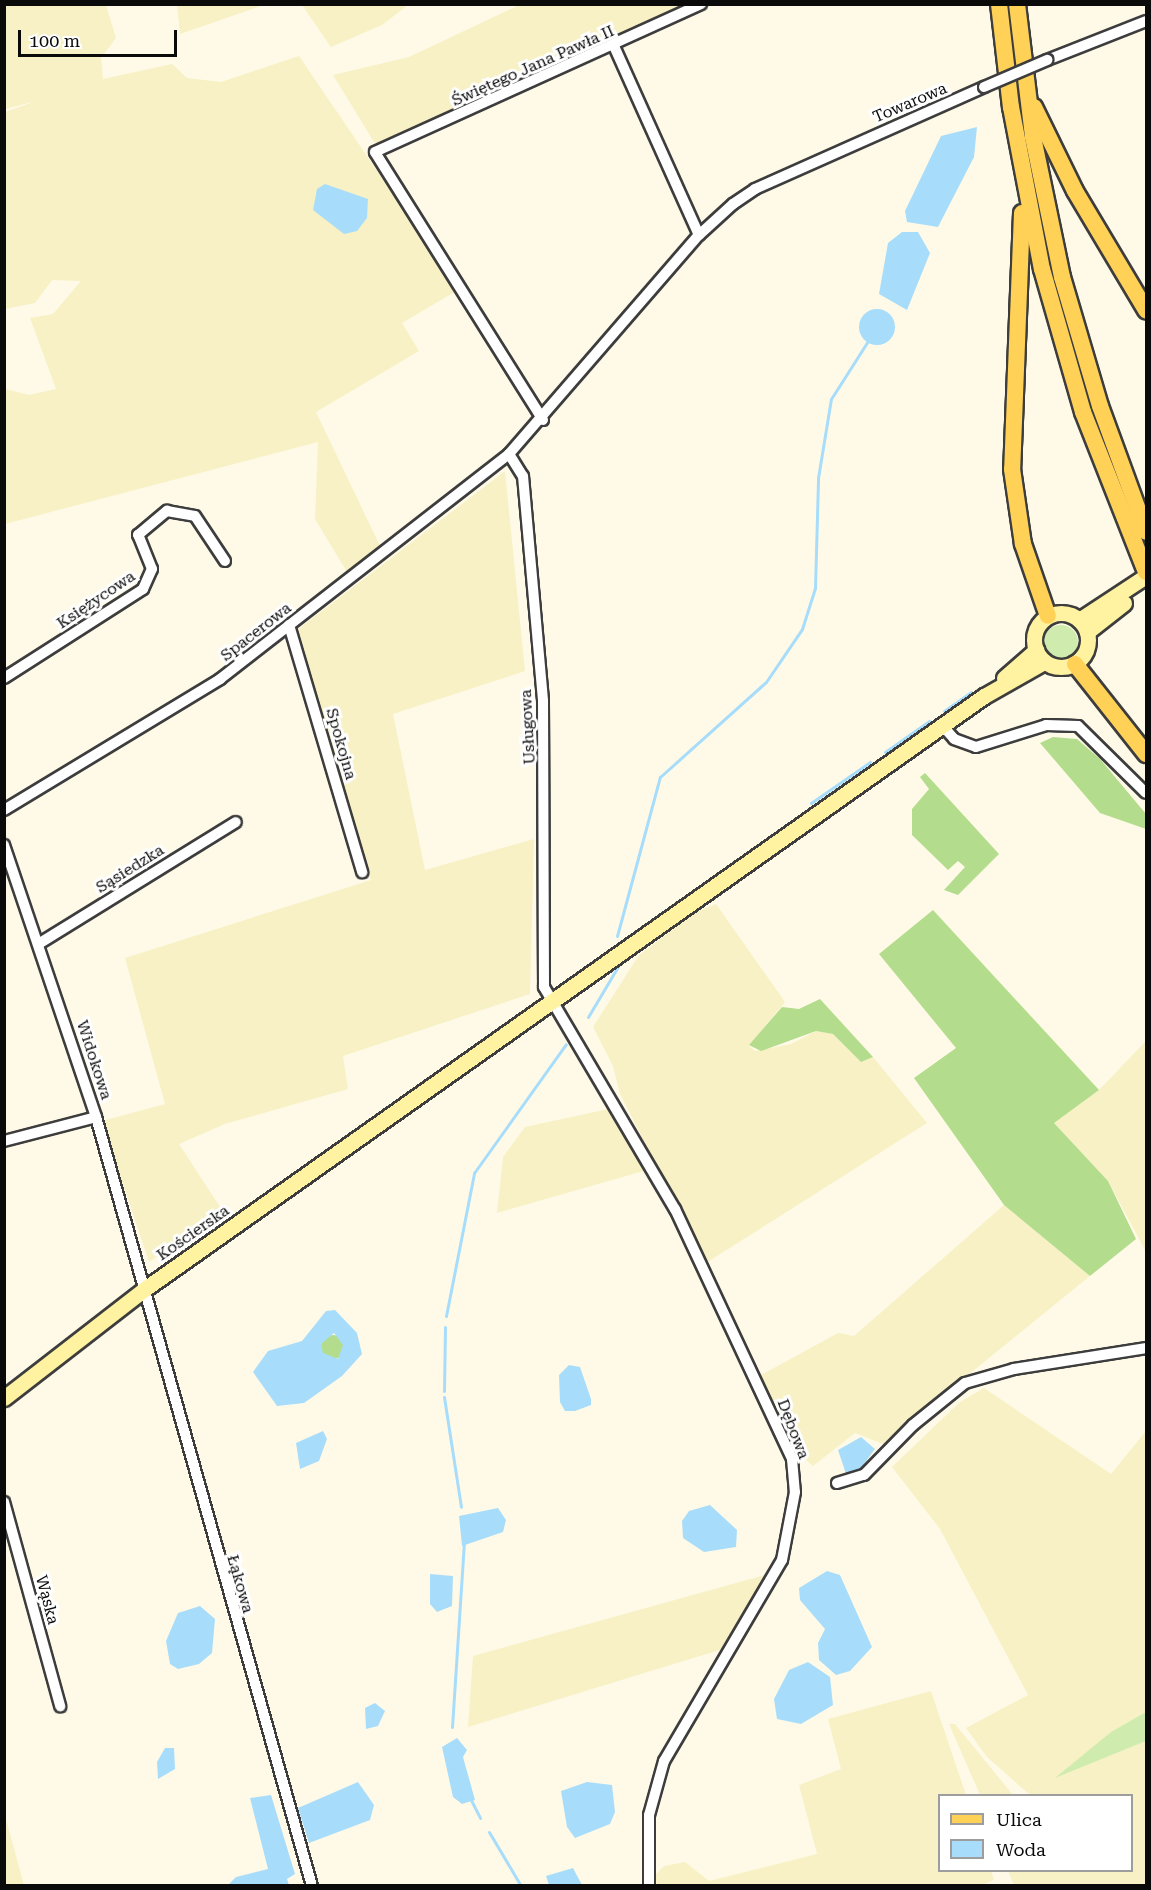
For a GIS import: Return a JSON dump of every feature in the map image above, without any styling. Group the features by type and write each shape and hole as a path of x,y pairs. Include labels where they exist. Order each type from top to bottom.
{"main road":[{"path":"999,4 1025,188 1083,412 1146,574 1138,590 1083,626"},
{"path":"1017,4 1030,102 1067,298 1100,406 1146,531"},
{"path":"1030,102 1039,111 1075,192 1146,310"},
{"path":"1025,188 1012,469 1023,544 1048,616"},
{"path":"1064,613 1083,626 1088,647 1075,664 1059,668 1040,656 1034,635 1048,616 1064,613"},
{"name":"Kościerska","path":"4,1398 146,1288 407,1106 554,999 1040,656"},
{"path":"1075,664 1146,754"}],"street":[{"name":"Świętego Jana Pawła II","path":"543,420 375,152 614,46 701,4"},
{"name":"Towarowa","path":"509,454 543,420 699,235 755,189 984,87 1146,21"},
{"path":"614,46 699,235"},
{"name":"Spacerowa","path":"4,810 220,679 509,454"},
{"name":"Usługowa","path":"509,454 523,476 543,701 544,987 554,999"},
{"name":"Księżycowa","path":"4,678 143,589 152,569 138,535 167,511 195,516 225,561"},
{"name":"Spokojna","path":"289,625 362,872"},
{"path":"942,725 954,739 976,747 1046,725 1078,726 1146,793"},
{"name":"Sąsiedzka","path":"40,943 236,822"},
{"name":"Widokowa","path":"4,845 40,943 96,1117 146,1288"},
{"name":"Dębowa","path":"554,999 675,1209 792,1459 795,1492 782,1560 664,1761 649,1815 649,1886"},
{"path":"4,1141 96,1117"},
{"name":"Łąkowa","path":"146,1288 225,1589 312,1886"},
{"path":"837,1483 864,1475 904,1432 965,1383 1014,1368 1146,1348"},
{"name":"Wąska","path":"4,1502 60,1706"}],"shaded area":[{"path":"177,4 264,5 180,34"},
{"path":"5,5 106,5 116,38 101,58 103,79 172,64 187,78 221,82 299,56 458,290 402,323 419,351 316,412 380,546 347,572 315,519 318,442 5,524 5,389 29,395 56,389 30,318 53,314 81,281 52,280 35,303 5,309 5,112 36,101 5,109"},
{"path":"302,5 408,5 382,25 331,47"},
{"path":"519,5 686,5 381,145 374,142 333,75 409,57"},
{"path":"505,471 525,671 393,714 425,870 534,839 530,994 343,1056 348,1089 225,1124 179,1144 224,1213 149,1262 102,1121 165,1104 125,958 371,880 297,630"},
{"path":"716,904 785,1002 749,1046 755,1051 791,1044 816,1031 833,1034 861,1062 873,1057 927,1123 706,1263 620,1094 613,1066 593,1027 639,955 696,912"},
{"path":"1146,1041 1146,1252 1108,1181 1054,1123 1099,1090"},
{"path":"613,1108 647,1170 497,1213 503,1157 525,1127"},
{"path":"1004,1205 1090,1276 883,1444 855,1433 813,1466 798,1453 761,1375 838,1333 854,1336"},
{"path":"984,1388 1111,1474 1146,1431 1146,1712 1057,1777 1146,1741 1146,1885 1014,1885 1008,1872 1133,1872 1133,1794 1029,1794 987,1757 966,1728 1028,1695 940,1529 892,1467 960,1402"},
{"path":"765,1575 726,1648 468,1727 473,1656"},
{"path":"931,1691 966,1794 938,1794 938,1872 991,1872 994,1880 979,1886 657,1885 655,1875 664,1866 685,1862 709,1881 817,1854 799,1785 841,1769 828,1719"},
{"path":"949,1724 955,1724 1012,1794 980,1794"},
{"path":"5,1816 24,1885 5,1885"}],"green space":[{"path":"1061,625 1073,630 1078,642 1073,654 1061,659 1049,654 1044,642 1049,630"},
{"path":"1053,737 1077,739 1100,759 1146,814 1146,829 1100,813 1040,743"},
{"path":"925,773 999,854 958,895 944,890 965,867 958,861 948,870 912,835 912,809 929,789 920,777"},
{"path":"933,910 1099,1090 1054,1123 1108,1181 1136,1239 1090,1276 1004,1205 914,1078 956,1048 879,954"},
{"path":"820,999 873,1057 861,1062 833,1034 816,1031 761,1051 749,1045 782,1007 799,1009"},
{"path":"333,1335 341,1339 345,1347 341,1355 333,1359 325,1355 321,1347 325,1339"},
{"path":"1146,1712 1146,1741 1055,1778 1111,1732"}],"water":[{"path":"977,127 974,157 938,227 907,222 905,211 941,136"},
{"path":"325,184 368,199 367,218 357,231 344,234 313,210 317,189"},
{"path":"902,232 918,232 930,253 907,310 879,294 888,243"},
{"path":"877,309 890,314 895,327 890,340 877,345 864,340 859,327 864,314"},
{"path":"335,1310 357,1333 362,1354 342,1376 304,1403 277,1406 253,1372 268,1351 302,1341 326,1311","holes":["334,1333 343,1345 338,1359 323,1353 321,1344"]},
{"path":"569,1365 580,1367 591,1399 591,1405 575,1411 565,1411 560,1402 559,1375"},
{"path":"323,1431 327,1439 319,1461 300,1469 296,1443"},
{"path":"861,1437 875,1449 861,1468 846,1474 838,1450"},
{"path":"710,1505 737,1530 736,1547 704,1552 683,1538 682,1521 689,1511"},
{"path":"498,1508 506,1520 503,1532 462,1546 459,1516"},
{"path":"827,1571 840,1575 872,1647 850,1671 836,1675 819,1660 818,1643 825,1629 800,1600 799,1588"},
{"path":"430,1574 453,1576 452,1606 437,1612 430,1604"},
{"path":"200,1606 215,1619 212,1653 199,1664 178,1669 170,1664 166,1641 178,1613"},
{"path":"808,1662 830,1677 833,1705 801,1724 777,1719 774,1699 789,1670"},
{"path":"375,1703 385,1711 378,1726 366,1729 365,1708"},
{"path":"457,1738 467,1750 463,1757 475,1800 462,1804 453,1797 442,1747"},
{"path":"165,1748 174,1748 175,1769 158,1779 157,1762"},
{"path":"358,1782 374,1805 370,1820 309,1843 298,1808"},
{"path":"587,1782 612,1785 615,1812 610,1824 575,1838 567,1827 561,1791"},
{"path":"271,1795 295,1874 287,1879 289,1885 228,1885 236,1877 268,1869 250,1798"},
{"path":"573,1868 582,1885 549,1885 546,1876"}],"waterway":[{"path":"617,936 660,777 766,682 802,629 815,588 818,478 831,399 868,341"},
{"path":"944,711 971,692"},
{"path":"885,752 929,721"},
{"path":"811,803 870,762"},
{"path":"588,1017 620,963"},
{"path":"446,1316 474,1173 566,1044"},
{"path":"444,1391 445,1327"},
{"path":"444,1397 461,1507"},
{"path":"452,1727 464,1542"},
{"path":"471,1800 480,1818"},
{"path":"489,1832 521,1886"}]}
